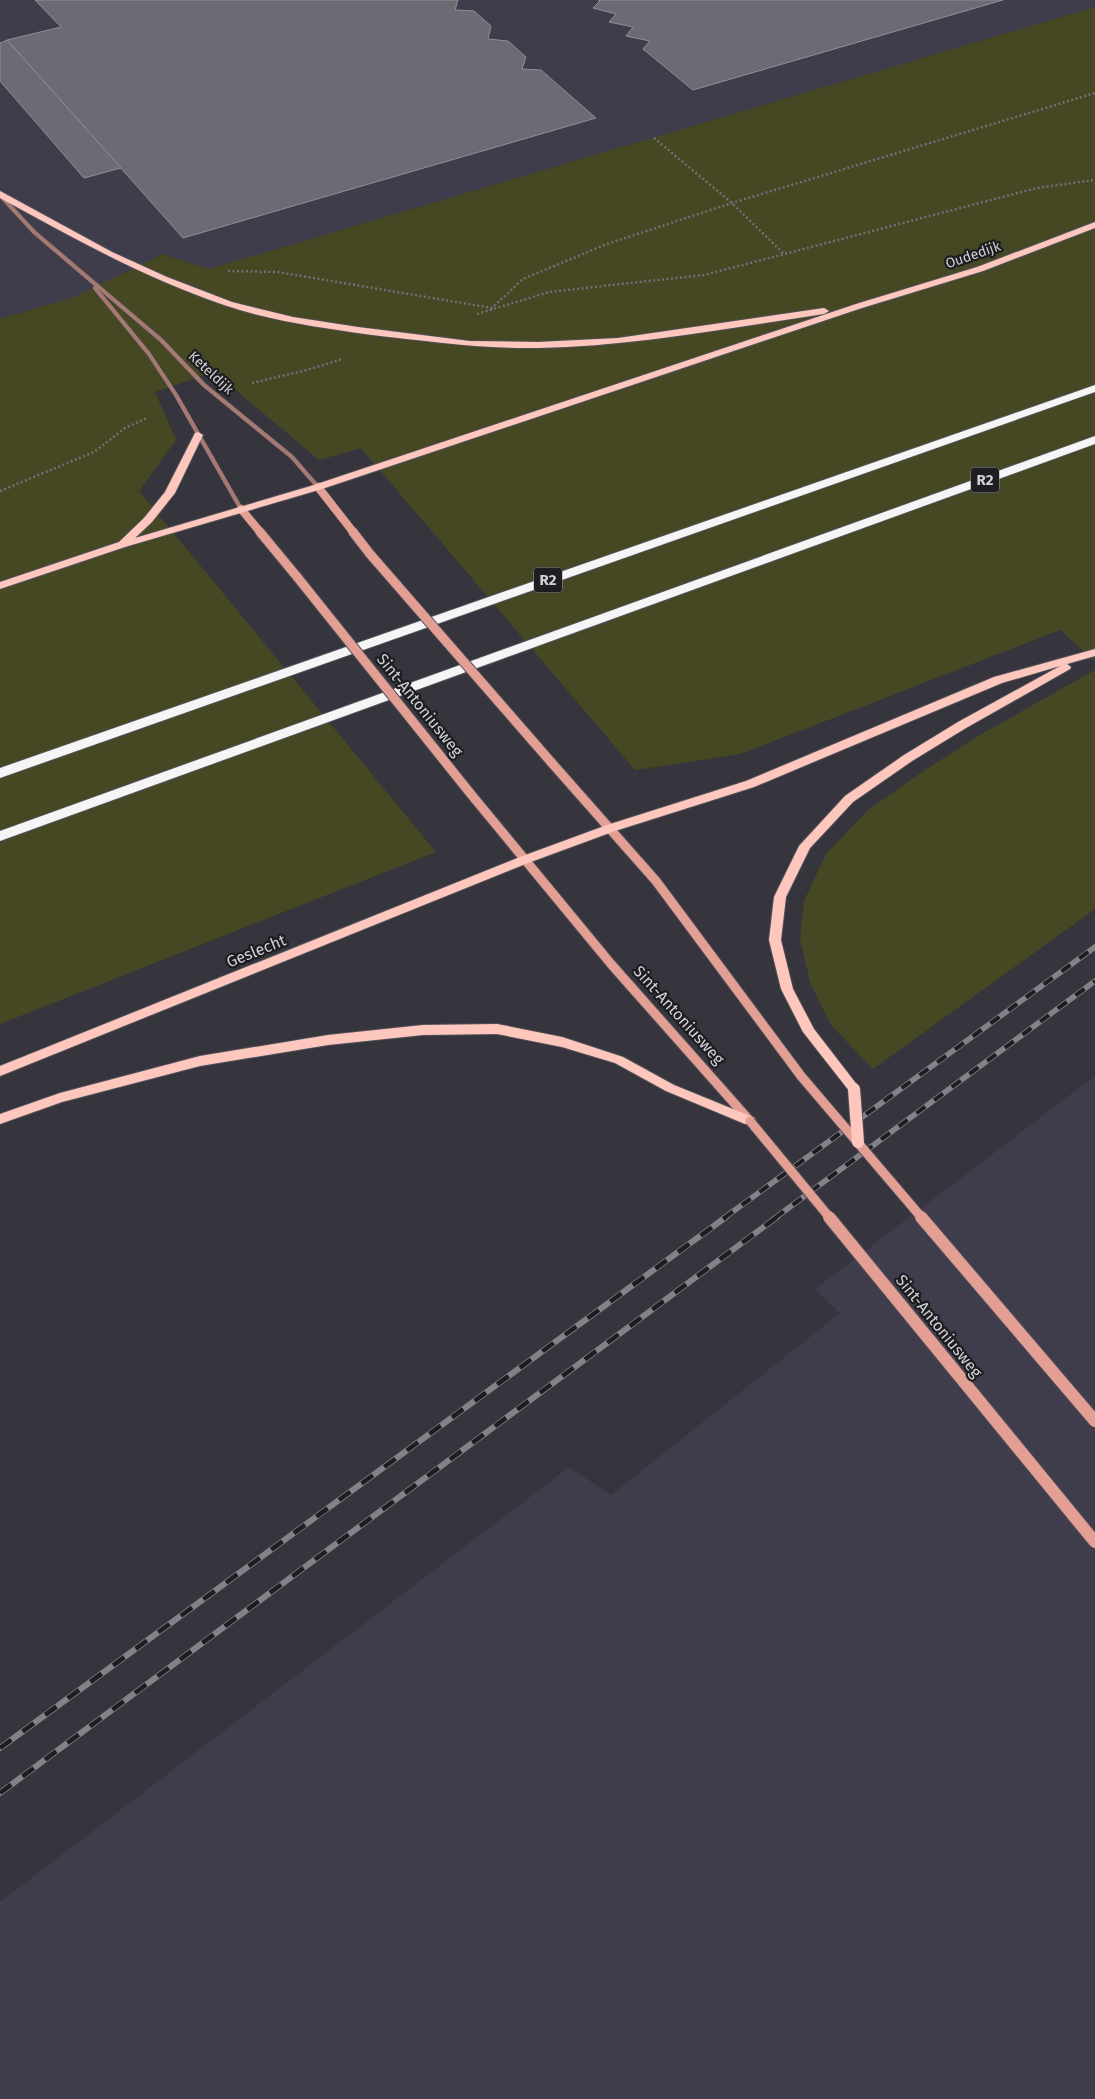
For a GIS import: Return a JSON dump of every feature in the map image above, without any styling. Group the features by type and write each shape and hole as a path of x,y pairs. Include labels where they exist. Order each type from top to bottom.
{"highway":[{"name":"R2","path":"0,773 1095,388"},
{"name":"R2","path":"0,836 1095,440"}],"main road":[{"path":"0,195 109,254 164,279 229,304 293,320 368,331 470,344 538,345 618,341 858,306"},
{"name":"Oudedijk","path":"858,306 980,269 1095,225"},
{"path":"0,586 121,545 318,487 858,306"},
{"path":"121,545 148,520 170,493 198,436"},
{"path":"318,487 370,554 656,880 801,1076 1095,1421"},
{"name":"Sint-Antoniusweg","path":"241,509 524,860 611,964 750,1121 1095,1542"},
{"path":"858,1142 854,1089 809,1032 787,989 775,940 780,897 804,846 848,799 908,758 962,725 1090,654"},
{"name":"Geslecht","path":"0,1071 524,860 611,828 750,784 998,680 1090,654"},
{"path":"0,1120 60,1098 200,1061 328,1040 423,1030 497,1029 562,1042 620,1060 670,1088 750,1121"}],"street":[{"name":"Keteldijk","path":"0,195 34,232 161,340 204,385 292,457 318,487"},
{"name":"Keteldijk","path":"87,278 149,354 176,395 241,509"}],"path":[{"path":"492,308 523,279 607,244 732,203 1095,93"},
{"path":"654,138 732,203 784,254"},
{"path":"474,314 549,292 704,275 1037,188 1095,180"},
{"path":"225,271 278,272 492,308"},
{"path":"252,383 343,359"},
{"path":"0,491 94,452 125,428 147,418"}],"shaded area":[{"path":"0,0 1095,0 1095,7 209,269 163,254 74,297 0,319"},
{"path":"1095,1076 1095,2099 0,2099 0,1902 569,1467 611,1495 840,1313 815,1289"}],"green space":[{"path":"1095,7 1095,661 1060,630 741,754 635,770 361,448 319,460 214,372 155,392 176,440 139,491 436,852 0,1024 0,319 74,297 163,254 209,269"},
{"path":"1095,670 1095,909 873,1069 831,1025 811,985 800,940 804,901 826,854 868,810 925,770 978,736"}],"building":[{"path":"35,0 458,0 455,10 474,11 491,26 488,39 508,41 526,57 522,69 541,70 596,118 183,238 7,40 61,27"},
{"path":"598,0 1003,0 693,90 643,49 650,41 626,36 633,27 609,22 616,14 593,8 600,1"},
{"path":"7,40 121,168 84,178 0,81 0,43"}],"railway":[{"path":"724,1218 1095,947"},
{"path":"775,1218 1095,981"},
{"path":"0,1748 726,1217"},
{"path":"0,1793 777,1217"}]}
